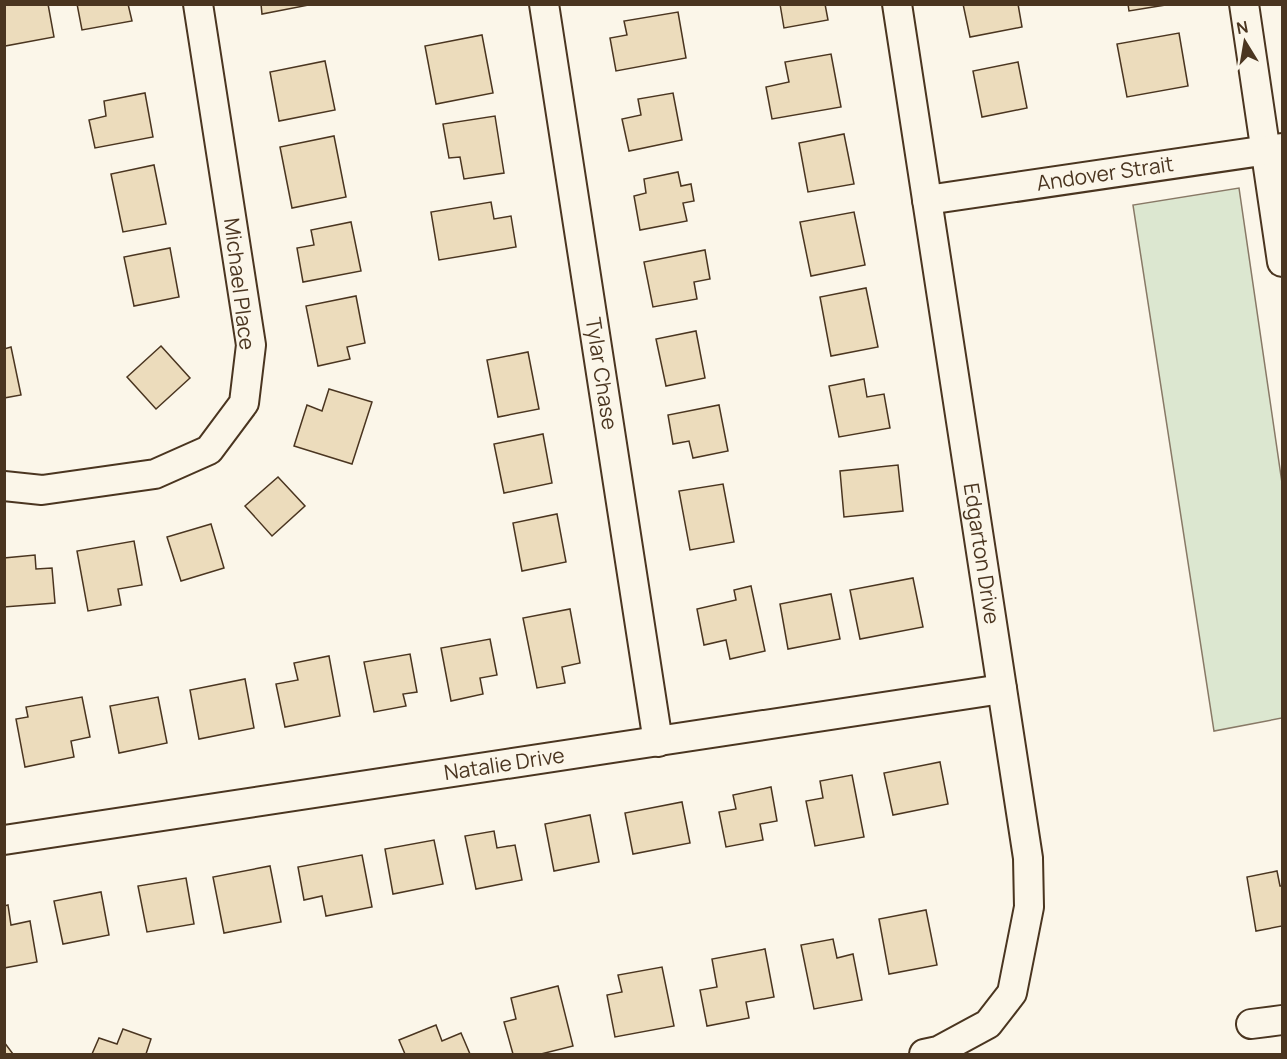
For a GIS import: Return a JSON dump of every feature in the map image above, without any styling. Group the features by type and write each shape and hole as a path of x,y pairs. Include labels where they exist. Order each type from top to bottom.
{"street":[{"name":"Michael Place","path":"4,486 42,490 155,474 209,450 244,403 251,345 198,4"},
{"name":"Tylar Chase","path":"544,4 658,742"},
{"name":"Edgarton Drive","path":"897,4 1028,858 1029,908 1012,993 988,1024 938,1051 924,1054"},
{"path":"1244,4 1274,150 1282,262"},
{"name":"Andover Strait","path":"927,200 1274,150"},
{"name":"Natalie Drive","path":"4,840 1002,689"},
{"path":"1251,1024 1282,1020"}],"green space":[{"path":"1239,188 1282,483 1282,718 1214,731 1133,205"}],"building":[{"path":"4,4 48,4 54,37 5,46"},
{"path":"77,4 128,4 132,21 82,30"},
{"path":"261,4 309,4 309,5 262,14"},
{"path":"780,4 825,4 828,20 784,28"},
{"path":"963,4 1018,4 1022,27 970,37"},
{"path":"1128,4 1165,4 1165,5 1129,11"},
{"path":"678,12 686,58 616,71 610,38 627,35 624,21"},
{"path":"1179,33 1188,86 1127,97 1117,44"},
{"path":"482,35 493,93 436,104 425,46"},
{"path":"831,54 841,107 772,119 766,87 789,82 785,62"},
{"path":"325,61 335,110 279,121 270,72"},
{"path":"1018,62 1027,108 982,117 973,71"},
{"path":"145,93 153,137 95,148 89,120 106,116 104,101"},
{"path":"673,93 682,140 629,151 622,119 641,115 638,99"},
{"path":"495,116 504,173 464,179 460,157 449,158 443,124"},
{"path":"844,134 854,184 808,192 799,143"},
{"path":"334,136 346,197 292,208 280,147"},
{"path":"154,165 166,224 123,232 111,174"},
{"path":"678,172 681,186 691,184 694,201 683,203 687,221 640,230 634,196 646,193 644,179"},
{"path":"491,202 494,219 511,216 516,247 439,260 431,212"},
{"path":"854,212 865,265 811,276 800,222"},
{"path":"351,222 361,271 303,282 297,248 314,245 311,230"},
{"path":"170,248 179,297 134,306 124,257"},
{"path":"705,250 710,279 694,282 697,299 653,307 644,262"},
{"path":"866,288 878,347 831,356 820,297"},
{"path":"356,296 365,343 347,347 350,359 318,366 306,306"},
{"path":"696,331 705,378 666,386 656,339"},
{"path":"161,346 190,378 156,409 127,377"},
{"path":"11,347 21,395 4,398 4,349"},
{"path":"528,352 539,409 498,417 487,360"},
{"path":"864,379 867,397 884,394 890,428 839,437 829,386"},
{"path":"329,389 372,402 352,464 294,446 307,405 322,411"},
{"path":"719,405 728,451 693,458 689,441 673,444 668,415"},
{"path":"543,434 552,483 504,493 494,444"},
{"path":"898,465 903,511 844,517 840,471"},
{"path":"278,477 305,506 272,536 245,506"},
{"path":"723,484 734,542 690,550 679,491"},
{"path":"557,514 566,562 522,571 513,523"},
{"path":"211,524 224,568 181,581 167,537"},
{"path":"134,541 142,585 118,589 121,605 88,611 77,551"},
{"path":"35,555 36,569 52,568 55,603 4,607 4,558"},
{"path":"913,578 923,627 860,639 850,590"},
{"path":"751,586 765,651 730,659 726,640 704,645 697,609 736,600 734,590"},
{"path":"831,594 840,639 788,649 780,604"},
{"path":"570,609 580,663 562,667 565,683 537,688 523,618"},
{"path":"490,639 497,675 480,678 483,694 451,701 441,648"},
{"path":"410,654 417,692 403,694 406,706 374,712 364,662"},
{"path":"329,656 340,716 285,727 276,684 298,680 294,663"},
{"path":"245,679 254,728 199,739 190,690"},
{"path":"82,697 90,737 71,741 74,757 25,767 16,719 28,717 26,707"},
{"path":"158,697 167,743 119,753 110,706"},
{"path":"940,762 948,804 893,815 884,773"},
{"path":"852,775 864,837 815,846 806,801 823,798 820,781"},
{"path":"771,787 777,821 760,824 763,840 726,847 719,812 736,809 733,795"},
{"path":"682,802 690,843 633,854 625,813"},
{"path":"590,815 599,862 554,871 545,824"},
{"path":"494,831 497,848 515,845 522,880 476,889 465,836"},
{"path":"434,840 443,884 393,894 385,849"},
{"path":"362,855 372,907 326,916 322,896 304,900 298,867"},
{"path":"270,866 281,922 224,933 213,877"},
{"path":"1277,871 1280,886 1282,886 1282,926 1256,931 1247,877"},
{"path":"186,878 194,924 147,932 138,886"},
{"path":"101,892 109,935 63,944 54,901"},
{"path":"8,905 11,925 30,921 37,962 4,968 4,906"},
{"path":"926,910 937,965 889,974 879,919"},
{"path":"833,939 837,958 853,954 862,1000 814,1009 801,945"},
{"path":"765,949 774,997 746,1002 749,1018 707,1026 700,990 717,987 712,959"},
{"path":"662,967 674,1026 615,1037 607,995 622,992 618,975"},
{"path":"558,986 573,1046 541,1054 513,1054 504,1022 516,1019 511,998"},
{"path":"436,1025 442,1041 461,1033 470,1054 405,1054 399,1040"},
{"path":"123,1029 151,1039 146,1054 92,1054 99,1038 117,1044"},
{"path":"4,1042 13,1054 4,1054"}]}
